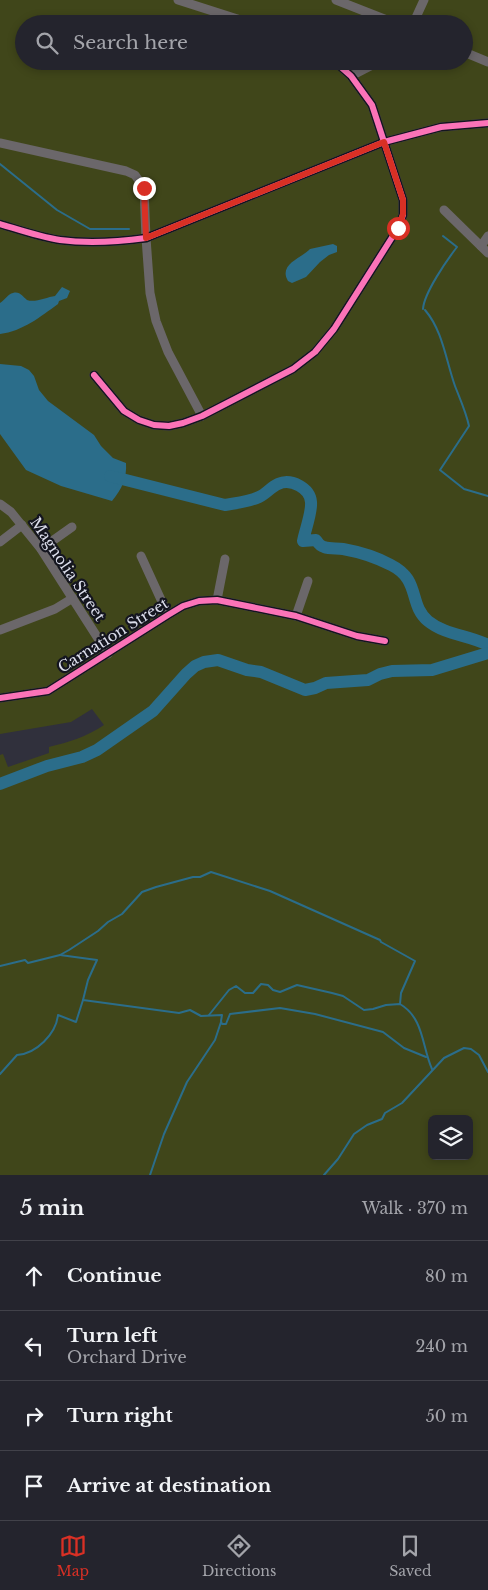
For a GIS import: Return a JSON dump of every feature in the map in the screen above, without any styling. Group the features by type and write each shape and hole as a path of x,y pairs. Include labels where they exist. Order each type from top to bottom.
{"street":[{"path":"178,0 225,15"},
{"path":"336,0 356,4 379,15"},
{"path":"417,15 424,0"},
{"path":"473,56 488,62"},
{"path":"94,375 124,411 139,420 154,425 169,426 202,416 293,369 315,352 334,329 398,228 403,214 403,200 372,105 351,76 344,70"},
{"path":"351,76 363,70"},
{"path":"0,224 59,240 116,242 146,238 384,142 441,127 488,123"},
{"path":"0,143 135,175 144,188 150,293 156,321 168,352 202,416"},
{"path":"444,210 488,253"},
{"path":"481,246 488,236"},
{"name":"Magnolia Street","path":"0,504 11,512 41,549 108,654"},
{"path":"0,542 22,525"},
{"path":"41,549 72,527"},
{"path":"141,556 168,615"},
{"path":"216,600 225,559"},
{"path":"296,616 308,581"},
{"path":"0,630 55,609 73,598"},
{"name":"Carnation Street","path":"0,698 48,691 183,606 199,601 216,600 296,616 357,636 385,641"}],"green space":[{"path":"0,0 488,0 488,1175 0,1175 0,755 3,754 8,767 49,753 49,747 91,733 104,725 92,709 71,722 0,734"}],"water":[{"path":"333,244 337,246 337,252 320,262 306,277 292,283 288,281 286,270 292,262 310,249"},
{"path":"62,287 70,291 67,298 59,301 58,304 24,327 0,334 0,303 10,295 18,293 27,300 37,300 55,296"},
{"path":"0,364 21,366 29,370 34,376 39,390 48,401 94,435 101,446 113,458 126,463 126,474 123,483 112,501 61,486 26,470 0,434"}],"waterway":[{"path":"0,164 57,210 90,229 129,229"},
{"path":"423,309 427,294 457,247 443,236"},
{"path":"425,310 440,337 469,426 440,470 464,489 488,496"},
{"path":"110,476 225,505 255,499 262,496 275,485 283,482 299,485 307,492 311,502 303,541 316,540 323,547 362,553 391,565 407,578 418,607 428,621 449,632 488,645"},
{"path":"0,784 47,766 82,757 97,750 153,711 186,674 195,666 204,662 218,660 247,670 261,672 305,690 326,683 368,680 392,671 432,670 488,653"},
{"path":"0,966 25,960 28,963 60,955 122,914 142,892 193,877 200,877 211,872 270,891 380,940 415,961 401,993 400,1004"},
{"path":"60,955 97,960 88,980 83,1000"},
{"path":"209,1015 229,990 236,986 245,993 253,993 261,984 268,985 273,990 280,992 297,985 332,993 343,996 364,1010 400,1004 408,1010 418,1025 432,1069"},
{"path":"0,1074 17,1055 31,1051 44,1042 53,1029 58,1015 76,1022 83,1000 179,1013 190,1010 201,1016 222,1015 222,1024 226,1024 230,1014 280,1008 315,1014 383,1032 404,1048 426,1057"},
{"path":"150,1175 164,1134 187,1082 215,1040 221,1022"},
{"path":"324,1175 338,1159 354,1134 367,1125 382,1119 385,1113 402,1103 444,1058 464,1048 471,1049 479,1055 488,1072"}],"cycle path":[{"path":"94,375 124,411 139,420 154,425 169,426 202,416 293,369 315,352 334,329 398,228 403,215 403,200 372,105 351,76 344,70"},
{"path":"0,224 60,240 103,242 146,238 384,142 441,127 488,123"},
{"path":"0,698 48,691 183,606 199,601 217,600 296,616 357,636 385,641"}],"route":[{"path":"144,188 146,238 384,142 403,200 403,214 398,228"}]}
